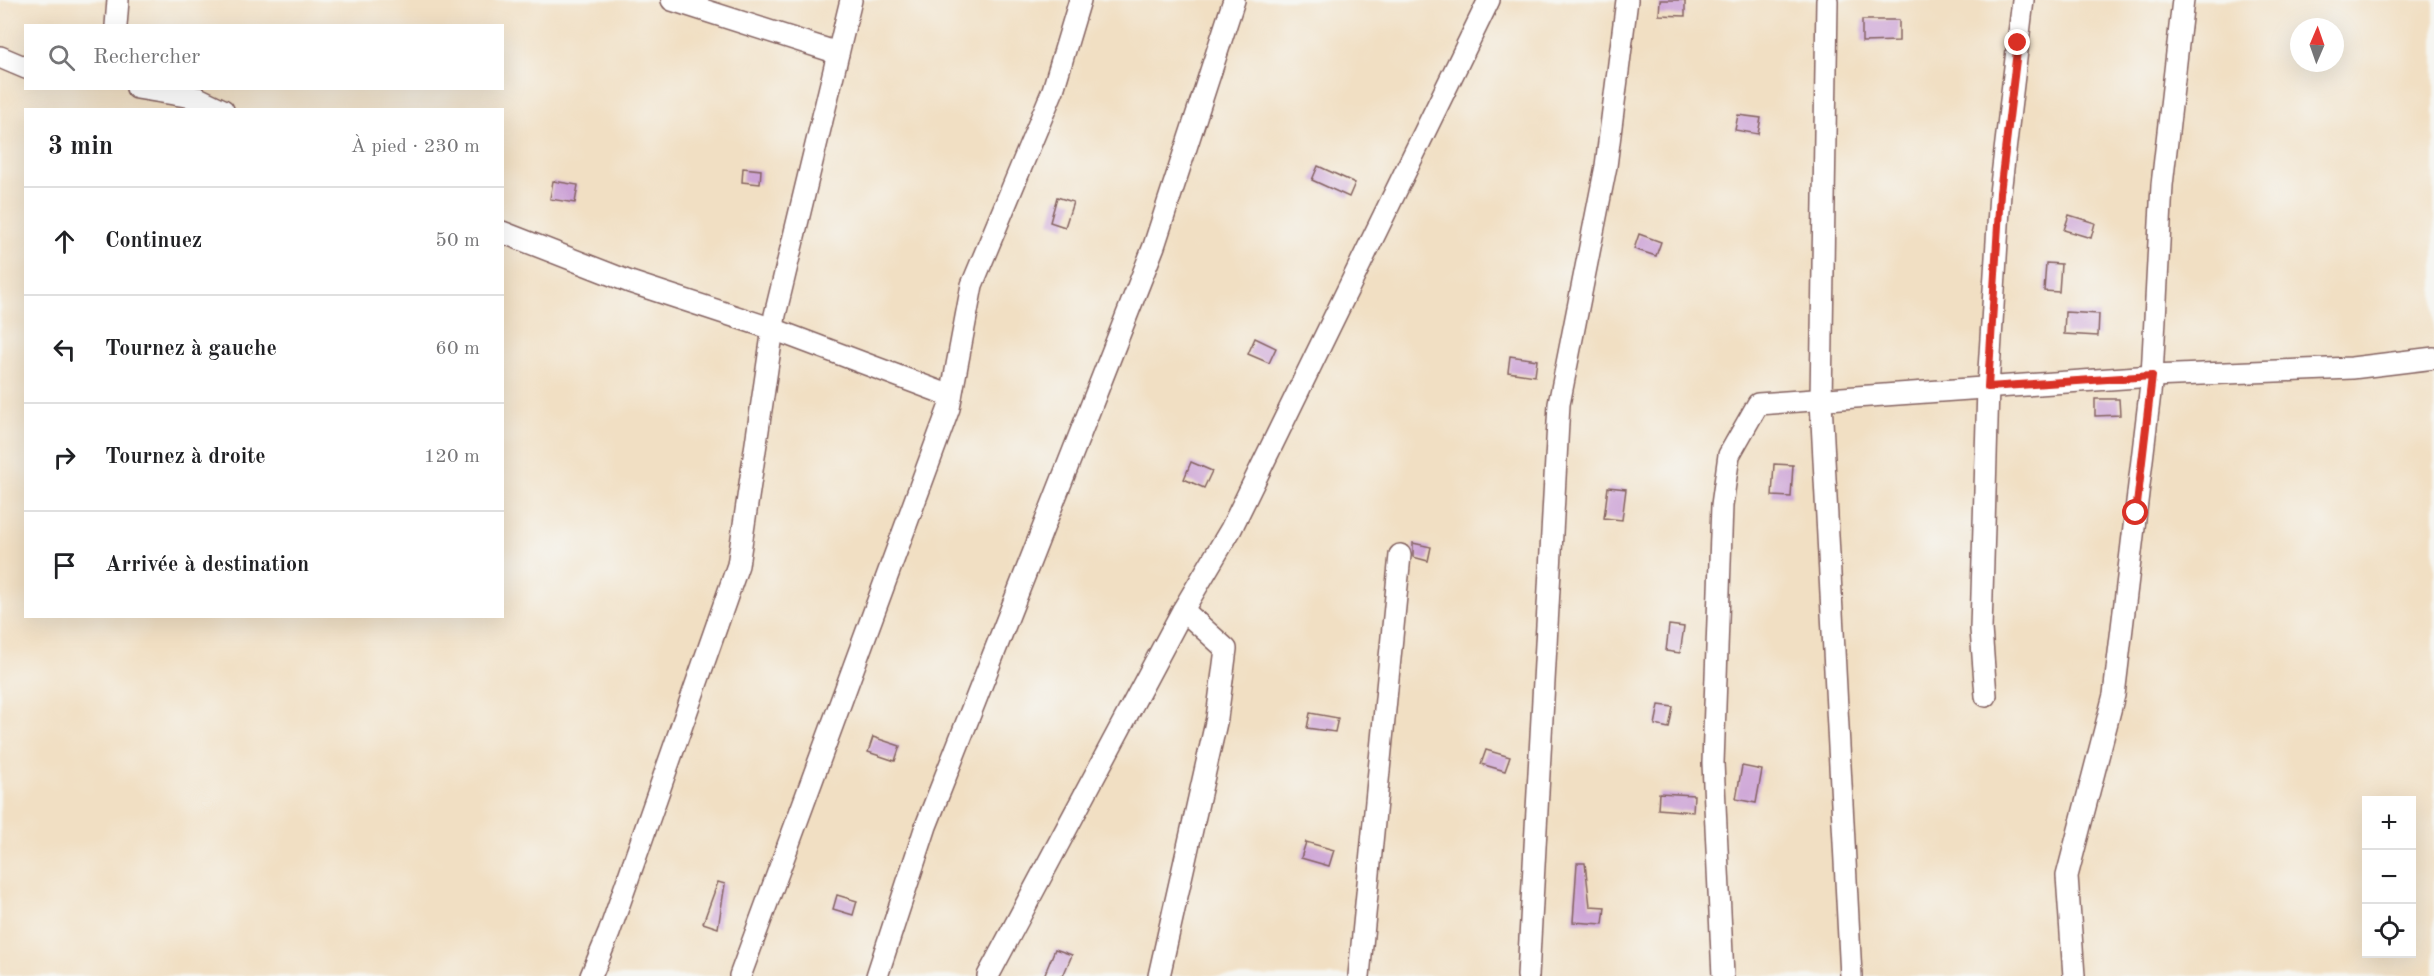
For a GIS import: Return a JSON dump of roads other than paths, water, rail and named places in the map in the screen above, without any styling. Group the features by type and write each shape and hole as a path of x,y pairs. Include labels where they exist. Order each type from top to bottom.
{"street":[{"path":"116,24 118,0"},
{"path":"672,0 838,53"},
{"path":"591,976 609,933 738,565 773,329 851,0"},
{"path":"740,976 945,419 972,285 1053,90 1080,0"},
{"path":"877,976 926,826 1154,246 1234,0"},
{"path":"988,976 1183,610 1232,529 1489,0"},
{"path":"1528,976 1559,404 1606,166 1627,0"},
{"path":"1827,0 1821,402 1851,976"},
{"path":"1986,696 1981,629 1988,387 2000,193 2023,0"},
{"path":"2074,976 2067,876 2114,695 2152,376 2162,186 2183,0"},
{"path":"0,57 24,67"},
{"path":"148,90 198,98 219,108"},
{"path":"504,233 630,282 773,329 951,396"},
{"path":"1723,976 1713,763 1722,505 1729,455 1758,404 1821,402 1988,387 2152,376 2352,368 2434,358"},
{"path":"1359,976 1400,555"},
{"path":"1159,976 1217,718 1226,649 1183,610"}]}
